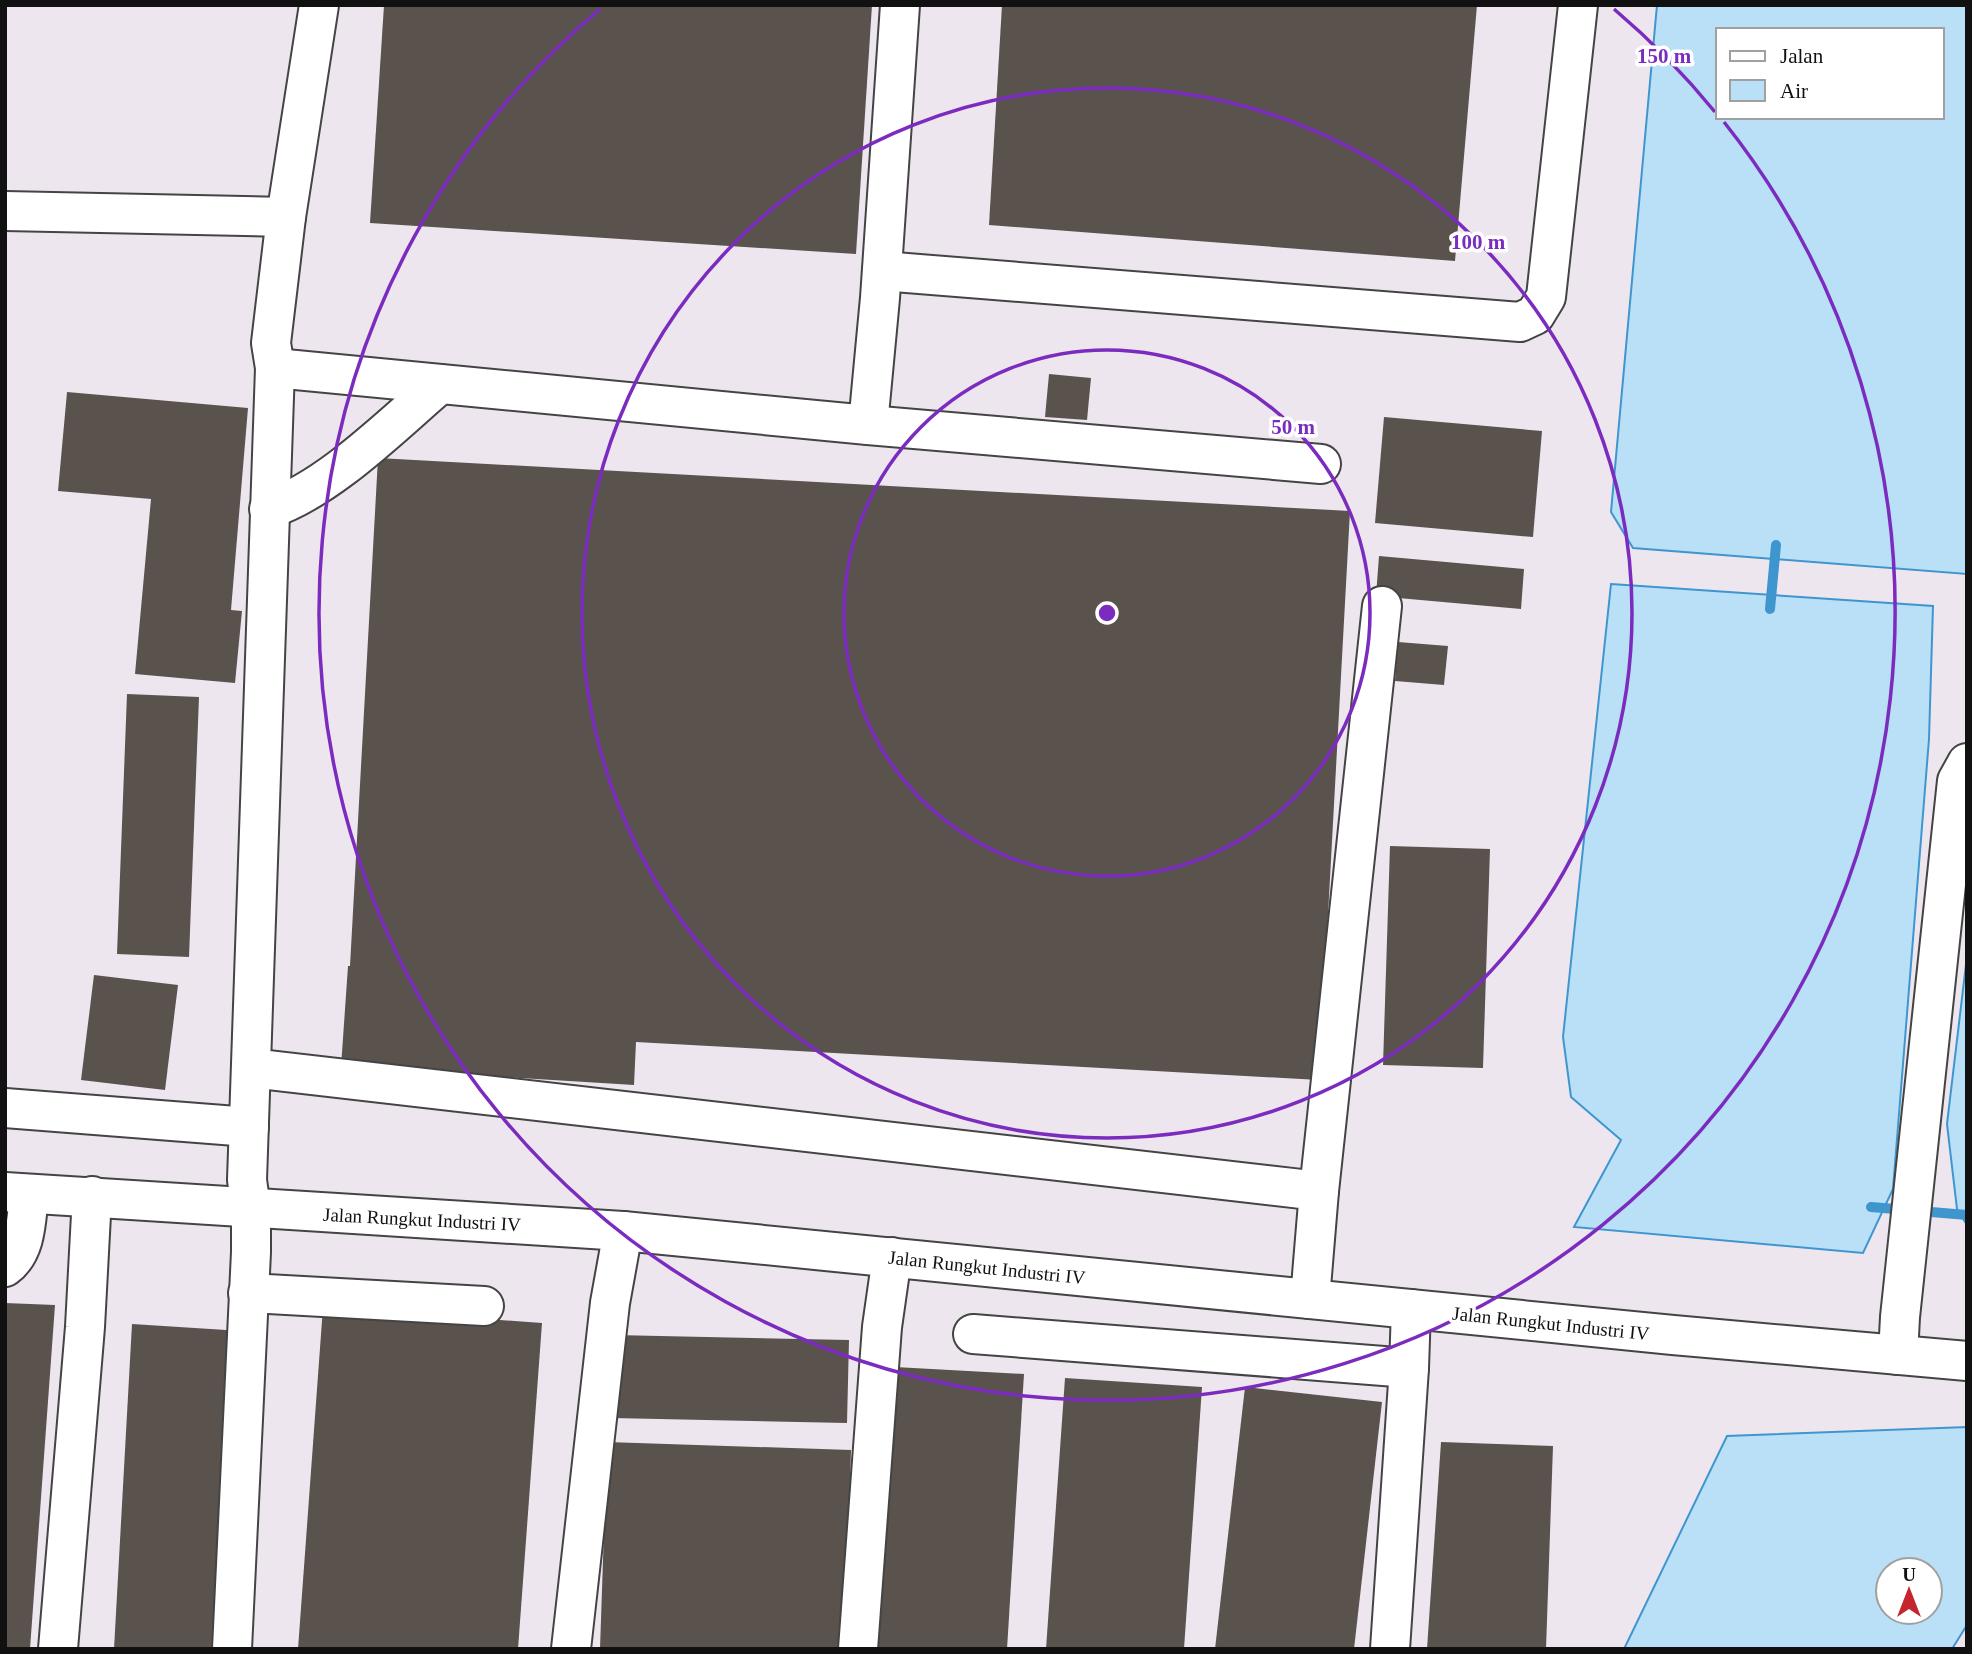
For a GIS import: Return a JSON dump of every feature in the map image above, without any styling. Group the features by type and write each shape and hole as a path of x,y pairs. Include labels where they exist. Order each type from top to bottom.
{"street":[{"path":"232,1649 251,1209 247,1180 273,356 284,234 319,5"},
{"path":"868,425 881,284 900,5"},
{"path":"881,284 1520,322 1535,315 1546,297 1578,5"},
{"path":"5,211 284,234"},
{"path":"273,356 440,384 868,425 1321,464"},
{"path":"269,509 285,504 315,487 440,384"},
{"path":"1310,1299 1319,1191 1382,606"},
{"path":"1898,1355 1904,1278 1962,772"},
{"path":"251,1068 1319,1191"},
{"path":"5,1108 249,1127"},
{"path":"5,1267 15,1259 25,1232 17,1193"},
{"name":"Jalan Rungkut Industri IV","path":"17,1193 623,1231 1967,1361"},
{"path":"58,1649 85,1327 92,1196"},
{"path":"571,1649 610,1303 623,1231"},
{"path":"858,1649 882,1327 892,1258"},
{"path":"248,1293 484,1306"},
{"path":"1390,1649 1411,1309"},
{"path":"974,1334 1409,1368"}],"shaded area":[{"path":"5,5 1967,5 1967,1649 5,1649"}],"water":[{"path":"1657,5 1967,5 1967,574 1633,548 1611,512"},
{"path":"1611,584 1933,606 1929,739 1893,1189 1863,1253 1574,1227 1621,1140 1571,1097 1563,1037"},
{"path":"1967,956 1967,1225 1957,1209 1947,1124"},
{"path":"1967,1427 1967,1625 1952,1649 1624,1649 1727,1436"}],"building":[{"path":"384,5 872,5 856,254 370,223"},
{"path":"1002,5 1477,5 1455,261 989,225"},
{"path":"1049,374 1091,378 1087,420 1045,417"},
{"path":"67,392 248,408 231,610 242,611 235,683 135,674 151,499 58,491"},
{"path":"1384,417 1542,431 1533,537 1375,523"},
{"path":"378,458 1350,511 1319,1080 636,1042 634,1085 341,1067 350,966"},
{"path":"1379,556 1524,569 1521,609 1376,596"},
{"path":"1398,642 1448,646 1444,685 1395,681"},
{"path":"127,694 199,697 189,957 117,954"},
{"path":"1390,846 1490,849 1483,1068 1383,1065"},
{"path":"94,975 178,985 165,1090 81,1080"},
{"path":"5,1303 55,1305 30,1649 5,1649"},
{"path":"323,1307 542,1323 518,1649 298,1649"},
{"path":"132,1324 242,1331 223,1649 114,1649"},
{"path":"614,1335 849,1340 847,1423 612,1418"},
{"path":"895,1367 1024,1374 1007,1649 878,1649"},
{"path":"1065,1378 1202,1387 1184,1649 1046,1649"},
{"path":"1245,1387 1382,1402 1354,1649 1215,1649"},
{"path":"607,1442 851,1450 845,1649 600,1649"},
{"path":"1441,1442 1553,1446 1546,1649 1427,1649"}],"waterway":[{"path":"1770,609 1776,545"},
{"path":"1871,1207 1967,1215"}]}
